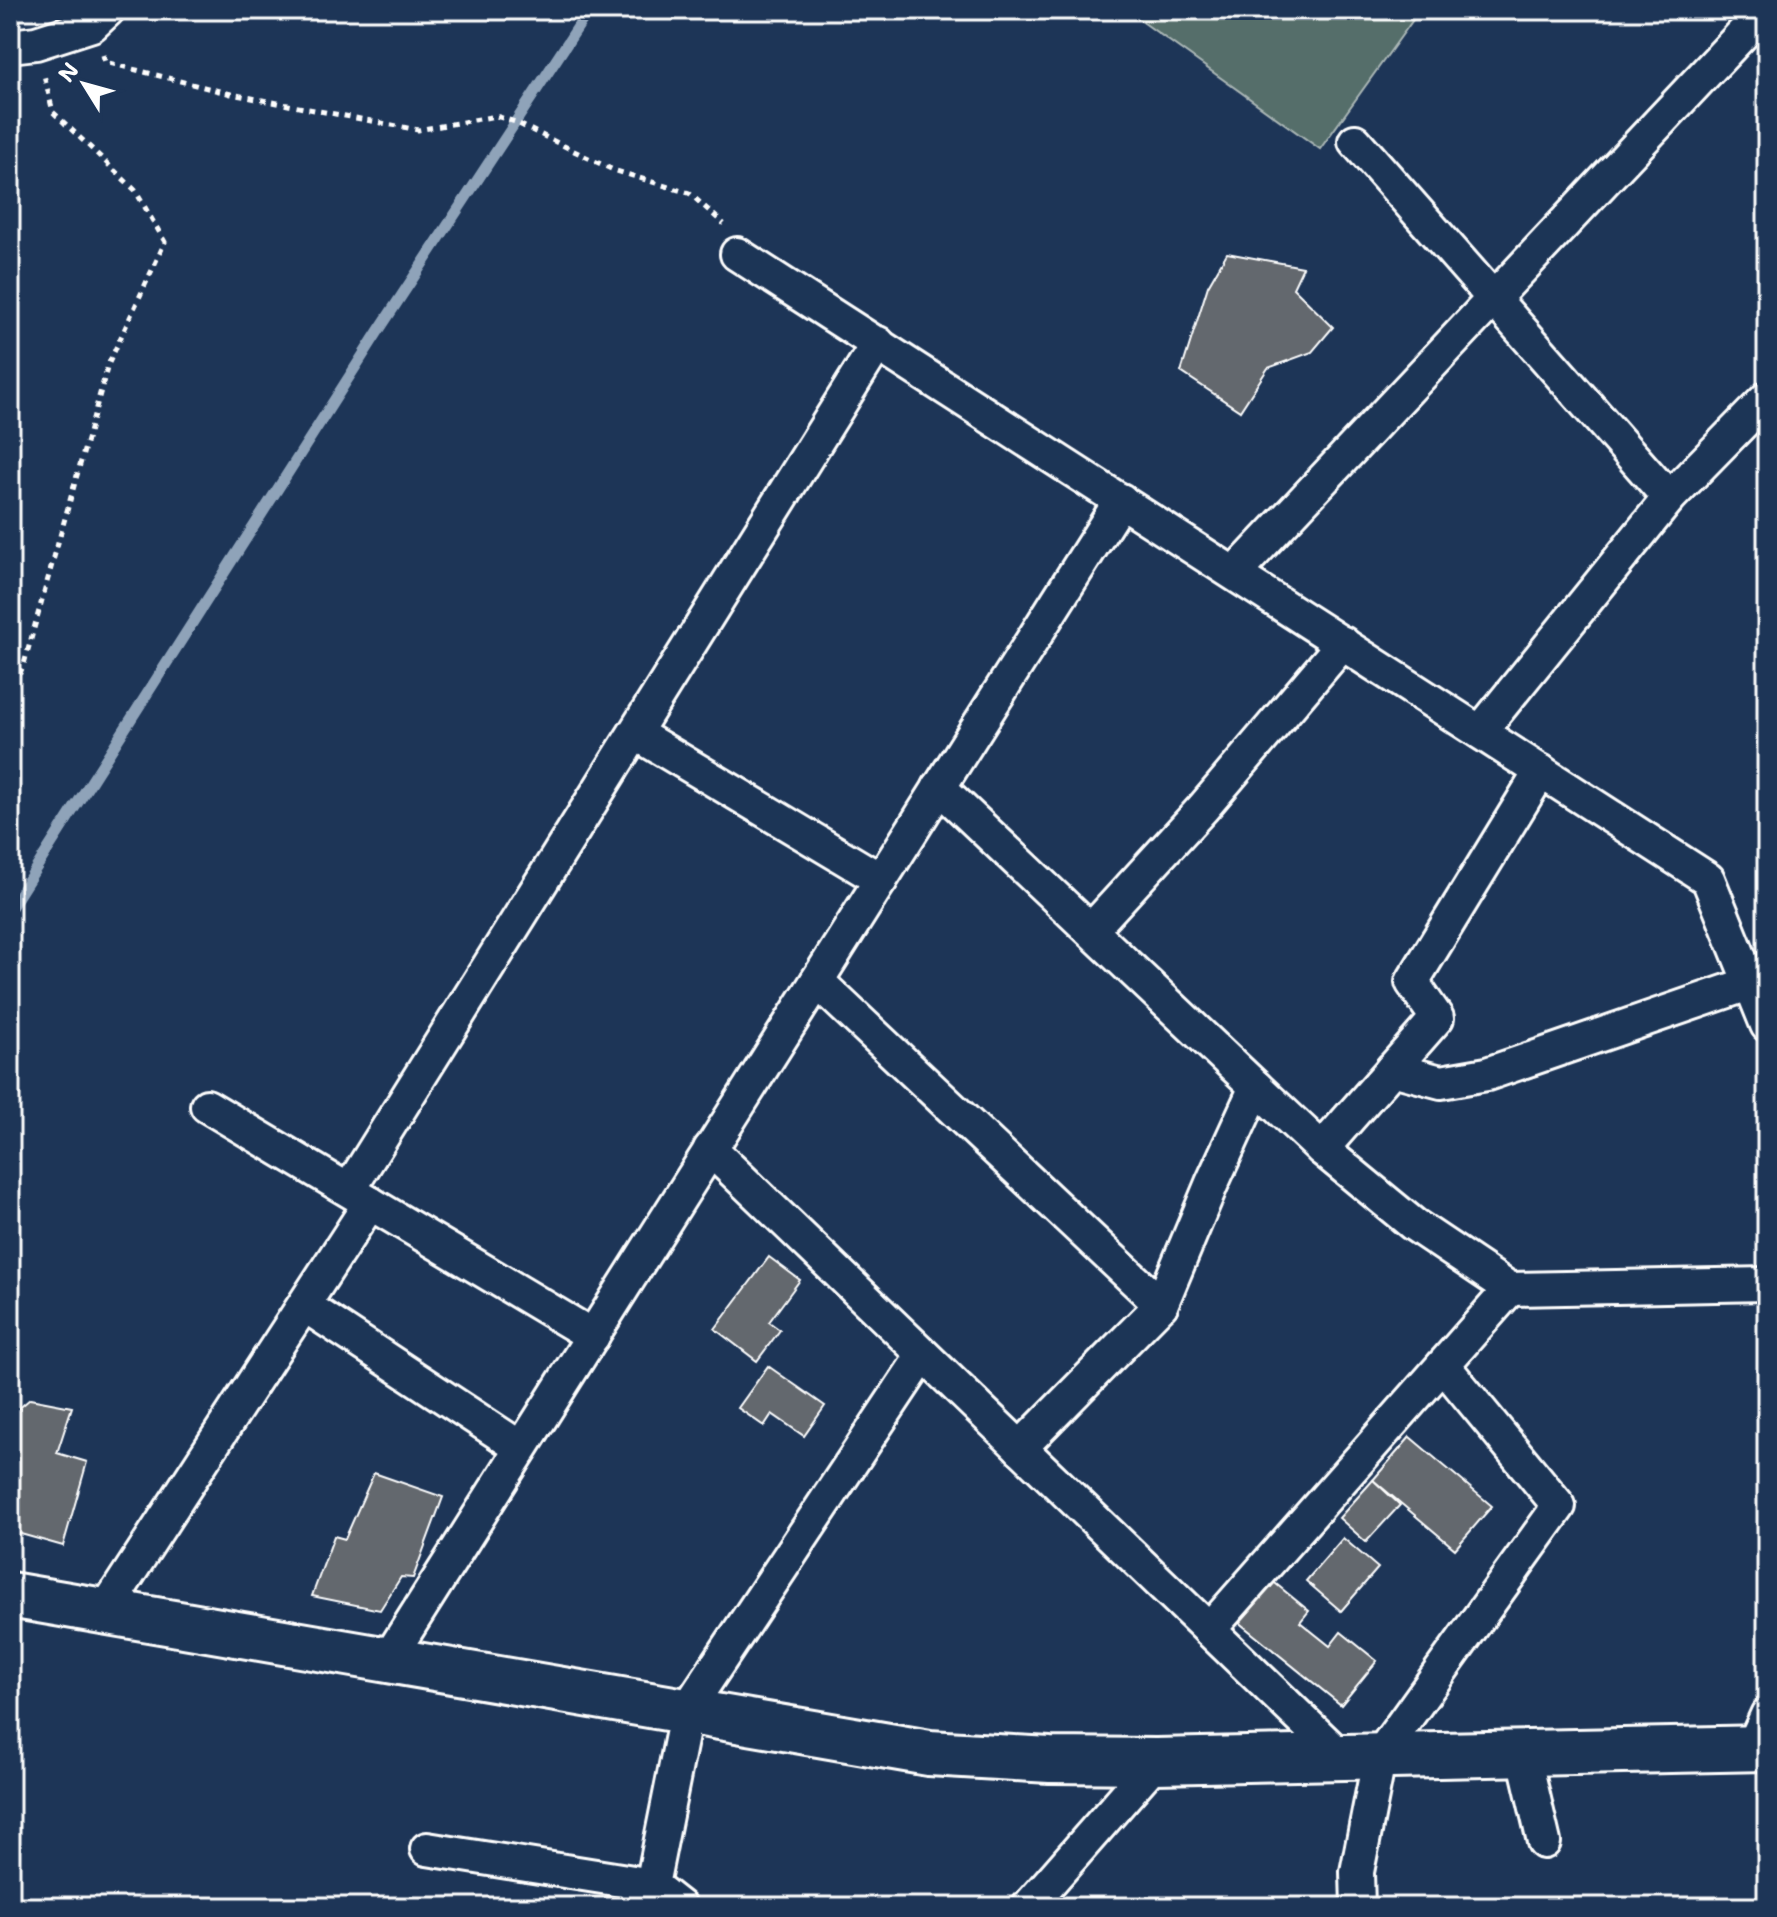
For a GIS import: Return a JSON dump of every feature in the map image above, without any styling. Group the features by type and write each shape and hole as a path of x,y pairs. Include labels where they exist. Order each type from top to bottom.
{"main road":[{"path":"10,1595 929,1753 1050,1760 1156,1761 1523,1752 1762,1737"}],"street":[{"path":"1235,573 1765,10"},
{"path":"23,44 100,17"},
{"path":"1355,141 1669,498"},
{"path":"737,254 1708,879 1767,1025"},
{"path":"104,1612 304,1305 360,1197 635,733 878,343"},
{"path":"1480,732 1669,498 1767,398"},
{"path":"387,1661 1121,500"},
{"path":"1092,929 1203,808 1343,643"},
{"path":"635,733 881,880"},
{"path":"1322,1149 1437,1018 1412,982 1541,771"},
{"path":"939,787 1322,1149 1413,1224 1510,1289 1767,1284"},
{"path":"817,981 1161,1305"},
{"path":"1392,1069 1441,1082 1487,1074 1751,983"},
{"path":"1020,1448 1161,1305 1256,1087"},
{"path":"207,1106 593,1336"},
{"path":"710,1149 1209,1630 1360,1755"},
{"path":"1209,1630 1510,1289"},
{"path":"304,1305 521,1448"},
{"path":"652,1885 687,1710 923,1355"},
{"path":"1358,1907 1360,1755 1559,1506 1443,1365"},
{"path":"1523,1752 1544,1842"},
{"path":"1028,1907 1156,1761"},
{"path":"427,1849 652,1885 680,1907"}],"path":[{"path":"100,17 105,62 231,94 418,130 496,116 515,122 613,170 689,193 724,223 737,254"},
{"path":"10,696 24,664 108,365 165,242 135,190 53,112 23,44"}],"green space":[{"path":"1126,10 1420,10 1320,149"}],"building":[{"path":"1227,253 1303,267 1293,288 1333,327 1312,352 1268,368 1240,411 1181,372 1208,286"},
{"path":"769,1257 800,1280 769,1322 780,1330 757,1361 715,1329"},
{"path":"768,1366 825,1406 804,1436 772,1414 764,1426 738,1408"},
{"path":"30,1399 72,1407 57,1453 87,1462 63,1546 10,1531 10,1416"},
{"path":"1410,1437 1492,1506 1455,1549 1373,1480"},
{"path":"374,1473 443,1497 413,1578 401,1577 380,1610 312,1596 334,1536 345,1539"},
{"path":"1373,1480 1400,1505 1366,1542 1339,1518"},
{"path":"1343,1538 1378,1568 1341,1611 1306,1581"},
{"path":"1270,1579 1309,1611 1300,1622 1330,1646 1341,1632 1377,1661 1341,1705 1237,1621"}],"waterway":[{"path":"10,909 379,330 589,10"}]}
